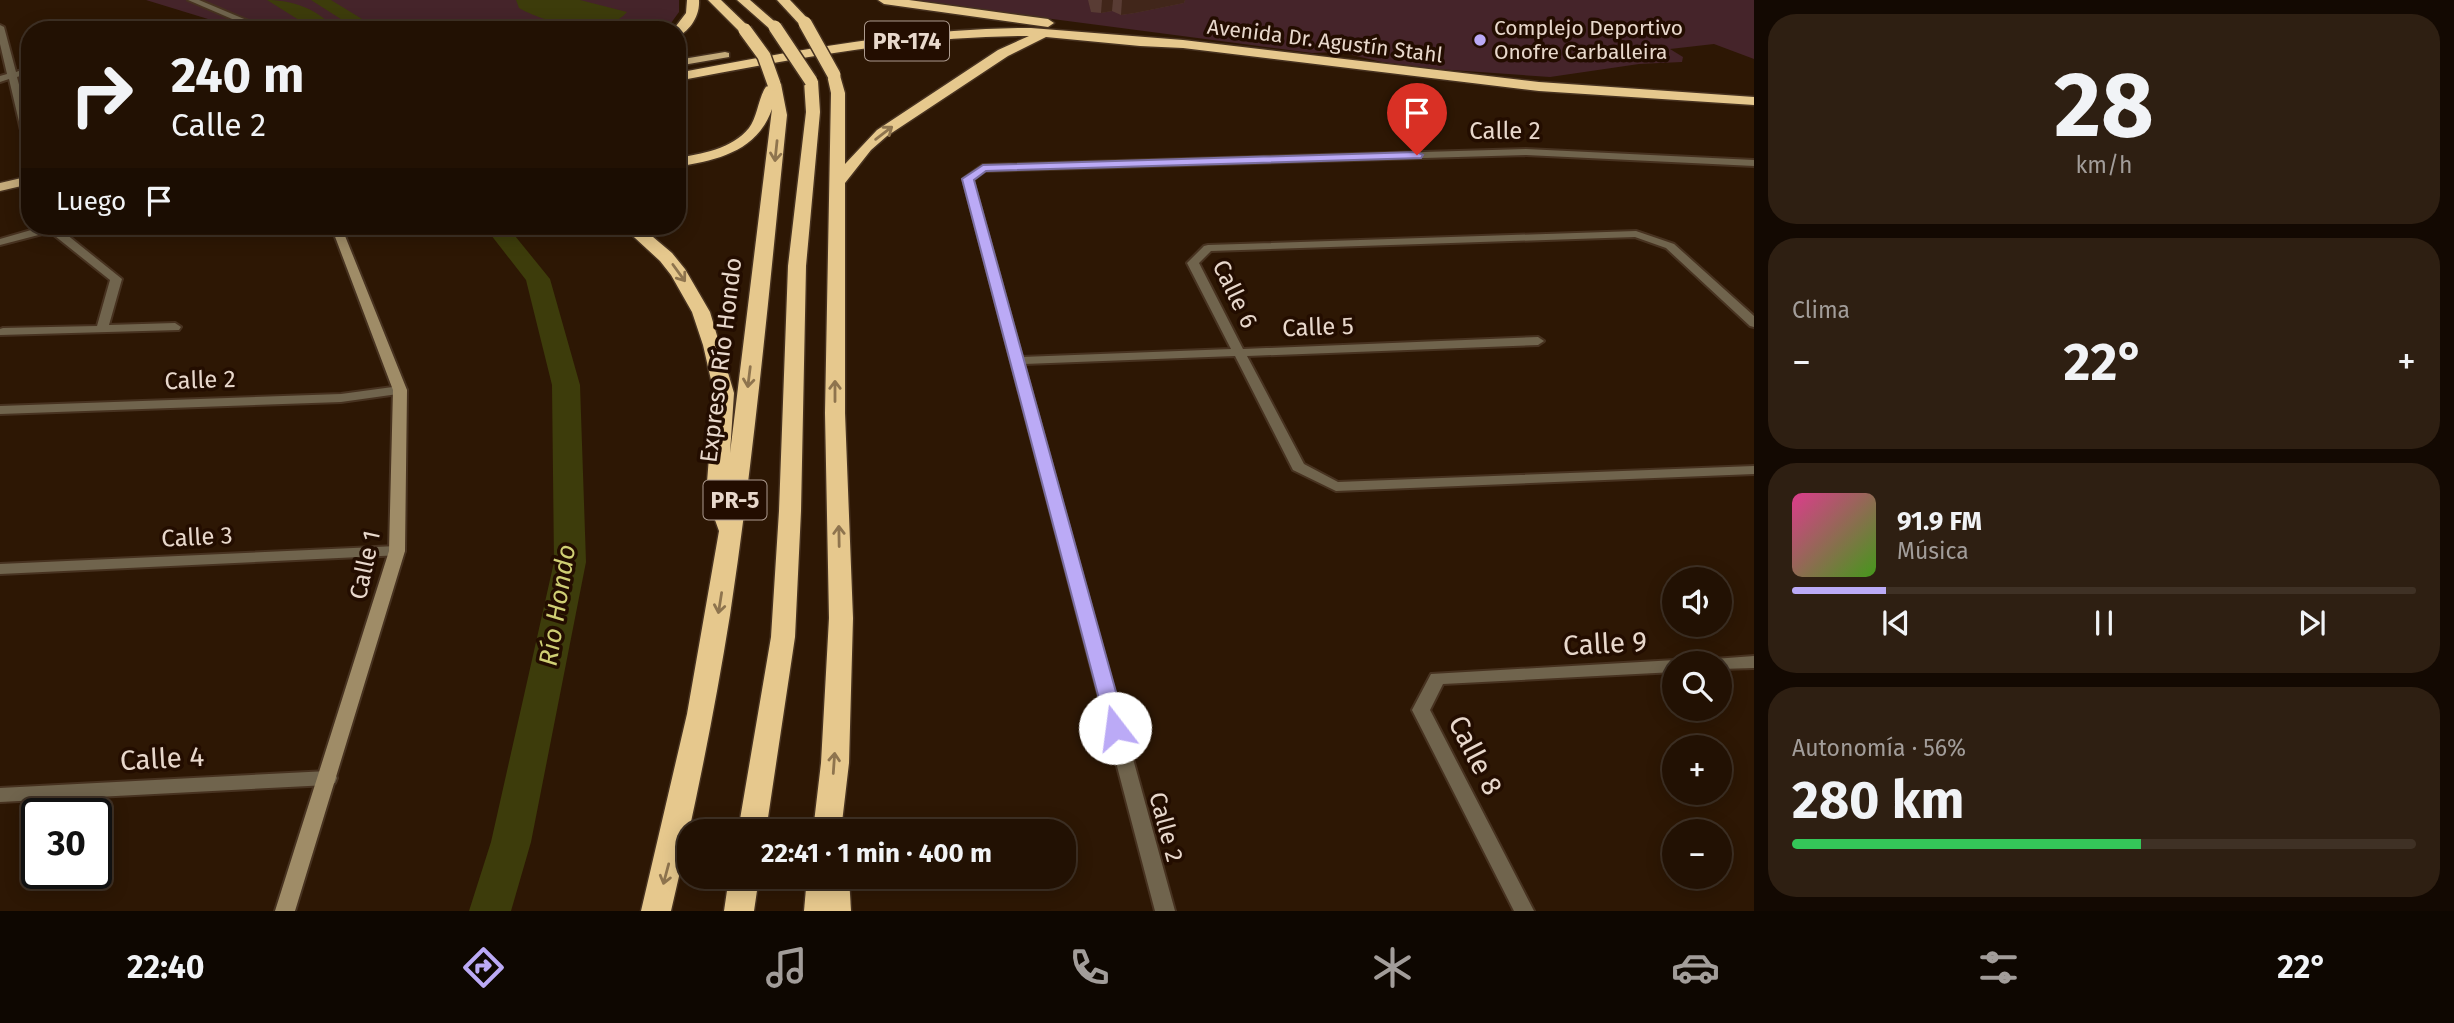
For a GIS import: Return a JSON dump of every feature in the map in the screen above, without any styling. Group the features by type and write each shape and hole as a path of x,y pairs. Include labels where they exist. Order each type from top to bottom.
{"highway":[{"path":"686,22 694,8 693,0"},
{"name":"Expreso Río Hondo","path":"656,911 682,813 708,687 731,535 780,115 774,84 764,56 745,30 714,0"},
{"path":"783,0 804,23 834,75 838,93 835,387 841,618 830,819"},
{"path":"884,0 1038,20 1053,28"},
{"path":"743,1 775,27 811,81 813,112 797,267 790,511 783,637 754,819"},
{"path":"948,9 960,17 974,34 997,41 1003,53"},
{"name":"Avenida Dr. Agustín Stahl","path":"837,44 964,24 1053,28 1159,45 1183,44 1527,86 1668,98 1754,101"},
{"path":"838,182 866,147 882,133 1003,53 1053,28"},
{"name":"Avenida Dr. Agustín Stahl","path":"837,44 1053,28"},
{"path":"686,68 725,55 837,44"},
{"path":"686,75 837,44"},
{"path":"686,161 711,154 748,137 758,125 774,84"},
{"path":"640,235 666,257 679,273 701,312 712,345 724,393 717,495 731,535"},
{"path":"739,911 742,889"},
{"path":"819,911 821,889"},
{"path":"835,889 836,911"}],"main road":[{"path":"686,62 725,55"},
{"path":"0,187 21,182"}],"street":[{"path":"191,0 244,21"},
{"path":"0,27 21,112"},
{"path":"0,79 21,74"},
{"name":"Calle 2","path":"1165,911 968,179 983,168 1525,152 1754,163"},
{"name":"Calle 6","path":"1754,323 1670,246 1636,234 1208,248 1193,263 1298,467 1336,486 1754,470"},
{"path":"0,242 24,235"},
{"path":"61,235 116,279 102,329"},
{"name":"Calle 1","path":"285,911 397,551 401,390 340,235"},
{"path":"4,332 175,327"},
{"name":"Calle 5","path":"1016,361 1538,341"},
{"name":"Calle 2","path":"0,410 341,398 401,390"},
{"name":"Calle 3","path":"0,569 397,551"},
{"path":"1732,663 1754,662"},
{"name":"Calle 9","path":"1539,673 1662,667"},
{"name":"Calle 8","path":"1524,911 1421,709 1437,678 1539,673"},
{"name":"Calle 4","path":"0,795 328,778"}],"shaded area":[{"path":"146,0 679,0 679,12 672,21 214,21"},
{"path":"516,0 580,0 627,12 614,21 552,21 519,8"},
{"name":"Complejo Deportivo Onofre Carballeira","path":"908,0 1754,0 1754,59 1714,44 1670,49 1683,57 1682,62 1639,64 1550,77 1437,69 1382,62 1339,52 1312,53"}],"waterway":[{"name":"Río Hondo","path":"275,0 314,21"},
{"name":"Río Hondo","path":"319,0 355,21"},
{"name":"Río Hondo","path":"490,911 511,842 570,562 566,385 538,279 502,235"}],"place":[{"name":"Complejo Deportivo Onofre Carballeira","path":"1480,40"}],"route":[{"path":"1115,728 968,179 983,168 1417,155"}]}
